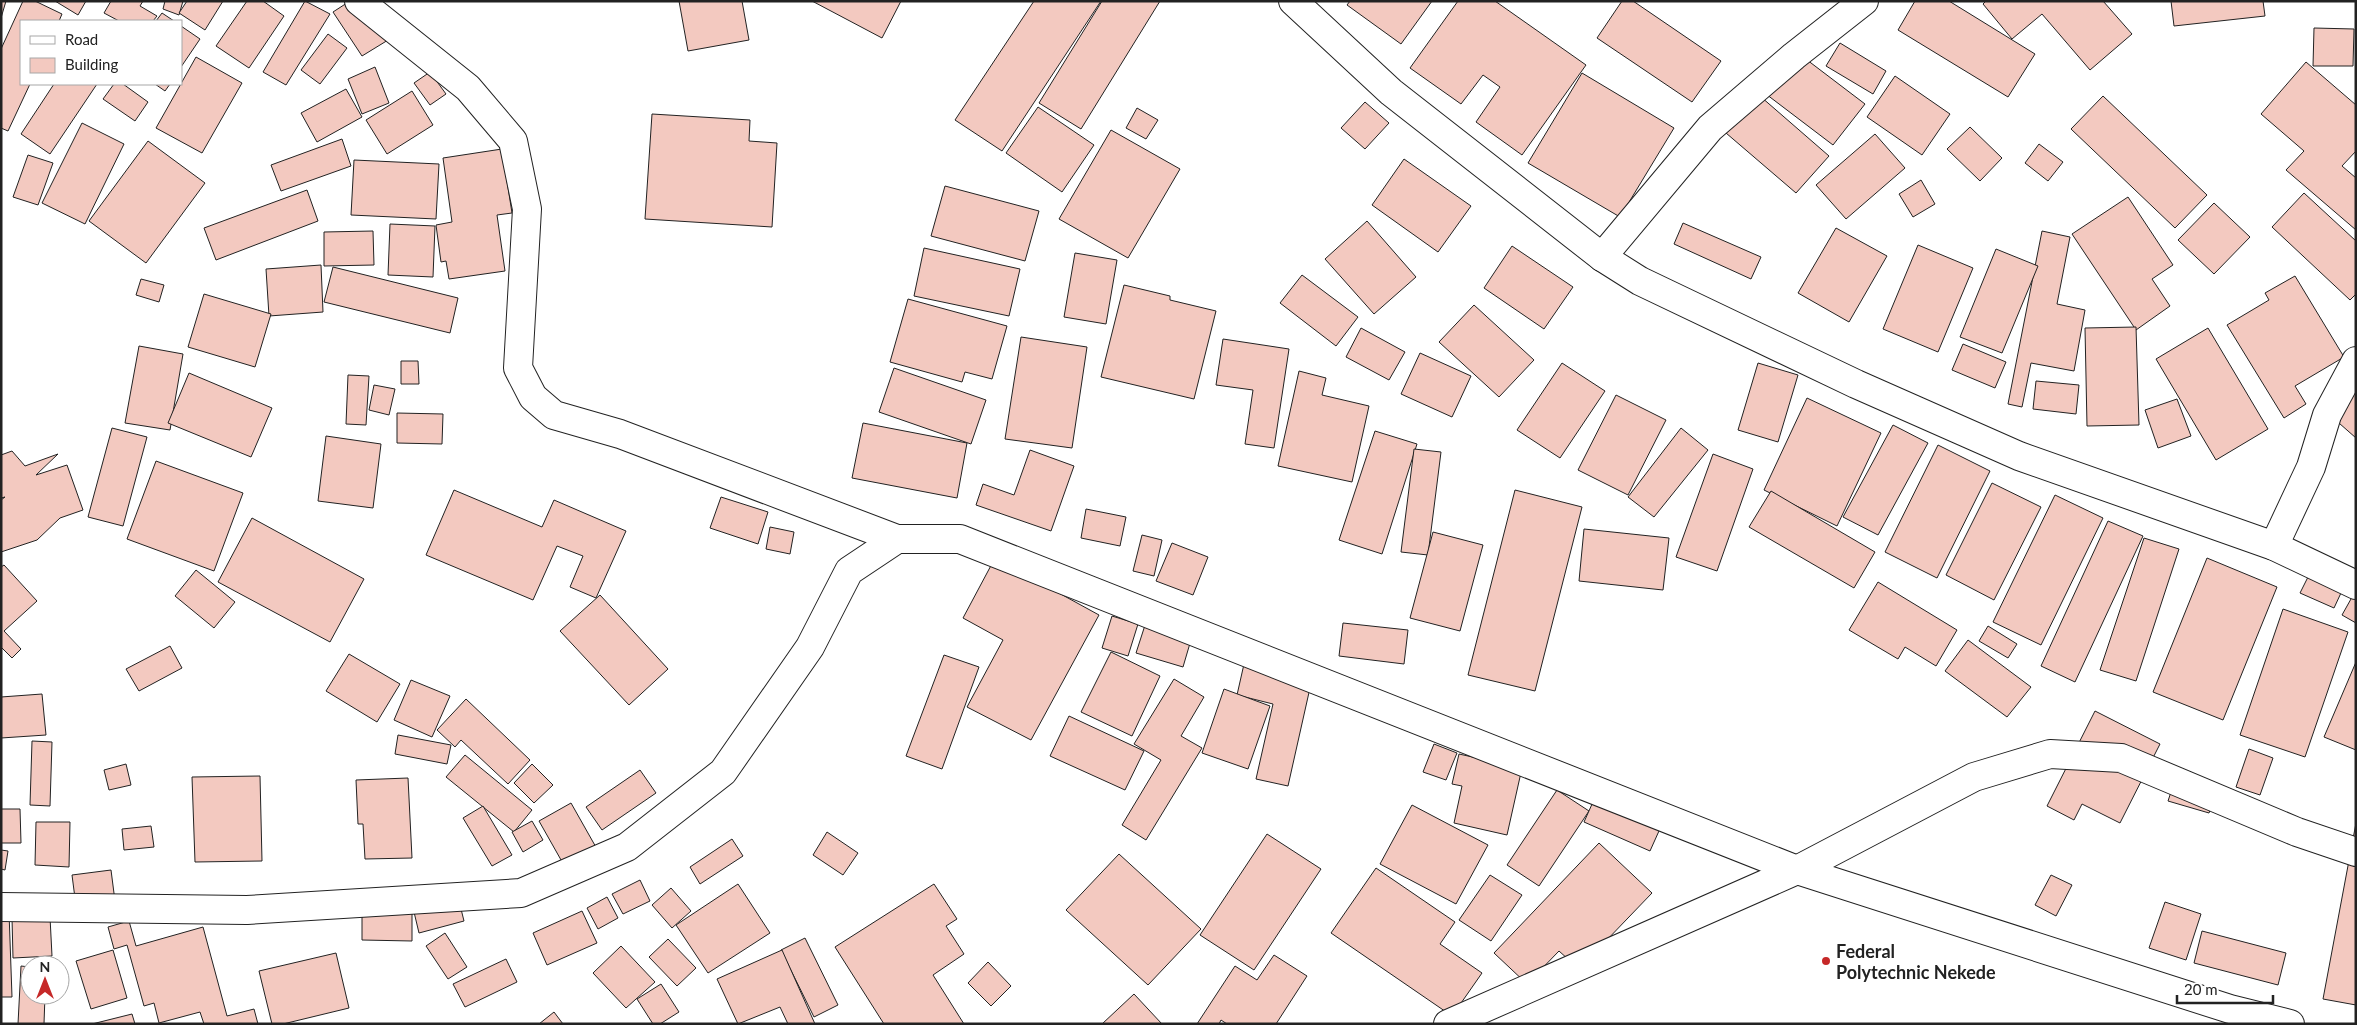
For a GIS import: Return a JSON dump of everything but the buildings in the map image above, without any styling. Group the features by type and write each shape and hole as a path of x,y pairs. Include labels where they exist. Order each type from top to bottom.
{"street":[{"path":"359,1 468,88 513,141 527,209 518,368 533,397 554,415 620,434 897,539 960,539 1797,870 2230,1009 2290,1024"},
{"path":"1293,1 1391,92 1602,257 1640,282 1856,384 2019,456 2274,546 2356,585"},
{"path":"1602,257 1710,128 1794,56 1864,1"},
{"path":"2274,546 2311,467 2327,415 2356,361"},
{"path":"1,906 247,910 521,893 627,847 723,772 810,647 849,571 897,539"},
{"path":"1448,1024 1797,870 1974,777 2050,754 2121,758 2297,832 2356,852"}],"place":[{"name":"Federal Polytechnic Nekede","path":"1826,961"}]}
